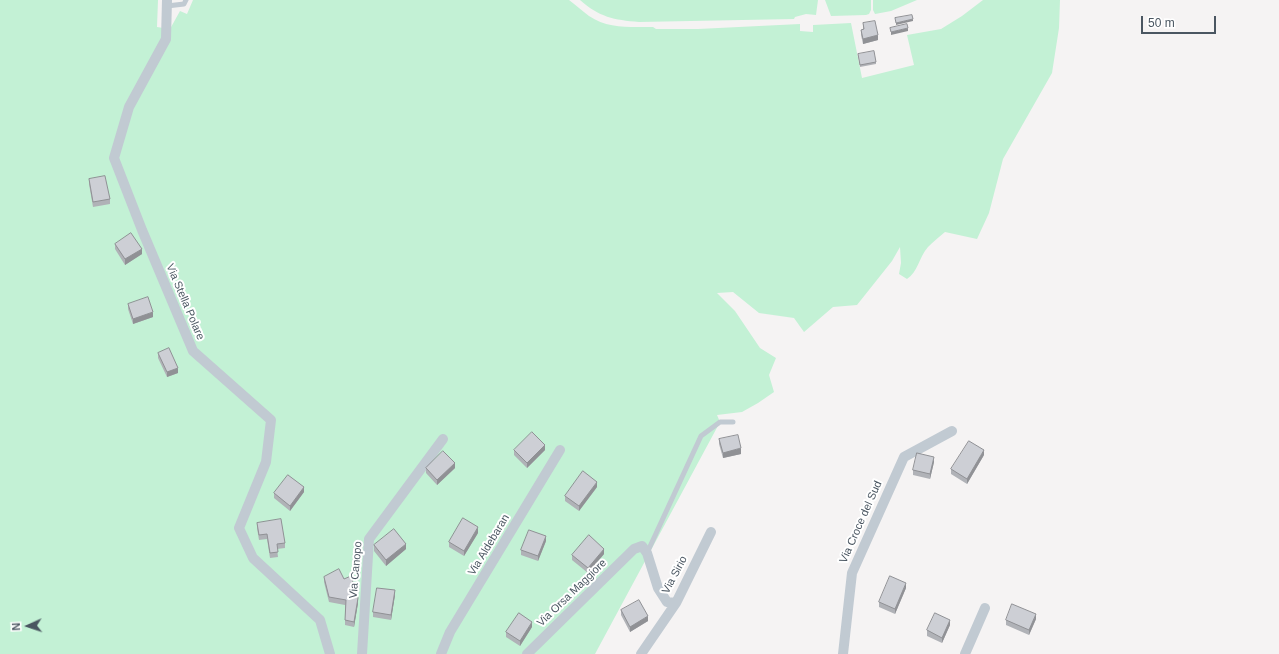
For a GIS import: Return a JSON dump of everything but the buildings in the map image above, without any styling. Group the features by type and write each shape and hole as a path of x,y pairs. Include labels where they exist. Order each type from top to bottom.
{"street":[{"name":"Via Stella Polare","path":"167,3 166,39 129,107 114,158 142,230 193,351 271,420 266,462 239,528 253,558 302,601 320,620 330,654"},
{"name":"Via Croce del Sud","path":"843,654 852,573 904,457 952,431"},
{"name":"Via Canopo","path":"362,654 369,539 443,439"},
{"name":"Via Aldebaran","path":"441,654 450,632 560,450"},
{"name":"Via Sirio","path":"647,553 658,588 667,602 676,603 711,532"},
{"name":"Via Orsa Maggiore","path":"527,654 634,549 642,546 647,553"},
{"path":"641,654 676,603"},
{"path":"965,654 986,608"}],"lane":[{"path":"167,3 184,4 186,0"},
{"path":"647,553 701,436 720,422 733,422"}],"green space":[{"path":"0,0 158,0 157,27 170,29 180,11 187,14 193,0 569,0 589,16 604,23 620,26 653,27 656,29 698,29 800,24 800,31 813,32 813,25 851,23 862,78 914,65 907,35 941,29 962,16 983,0 1060,0 1059,28 1052,73 1003,159 989,213 977,239 945,232 928,247 922,255 914,272 907,279 899,274 901,263 900,247 892,261 857,305 833,307 804,332 794,318 759,313 733,292 717,293 735,311 760,348 776,358 769,375 774,392 742,412 717,415 720,422 595,654 0,654"},
{"path":"580,0 818,0 816,15 806,14 795,17 794,19 639,22 607,17 587,6"},
{"path":"825,0 871,0 871,10 869,14 866,15 831,16"},
{"path":"873,0 917,0 891,11 875,14 873,10"}]}
